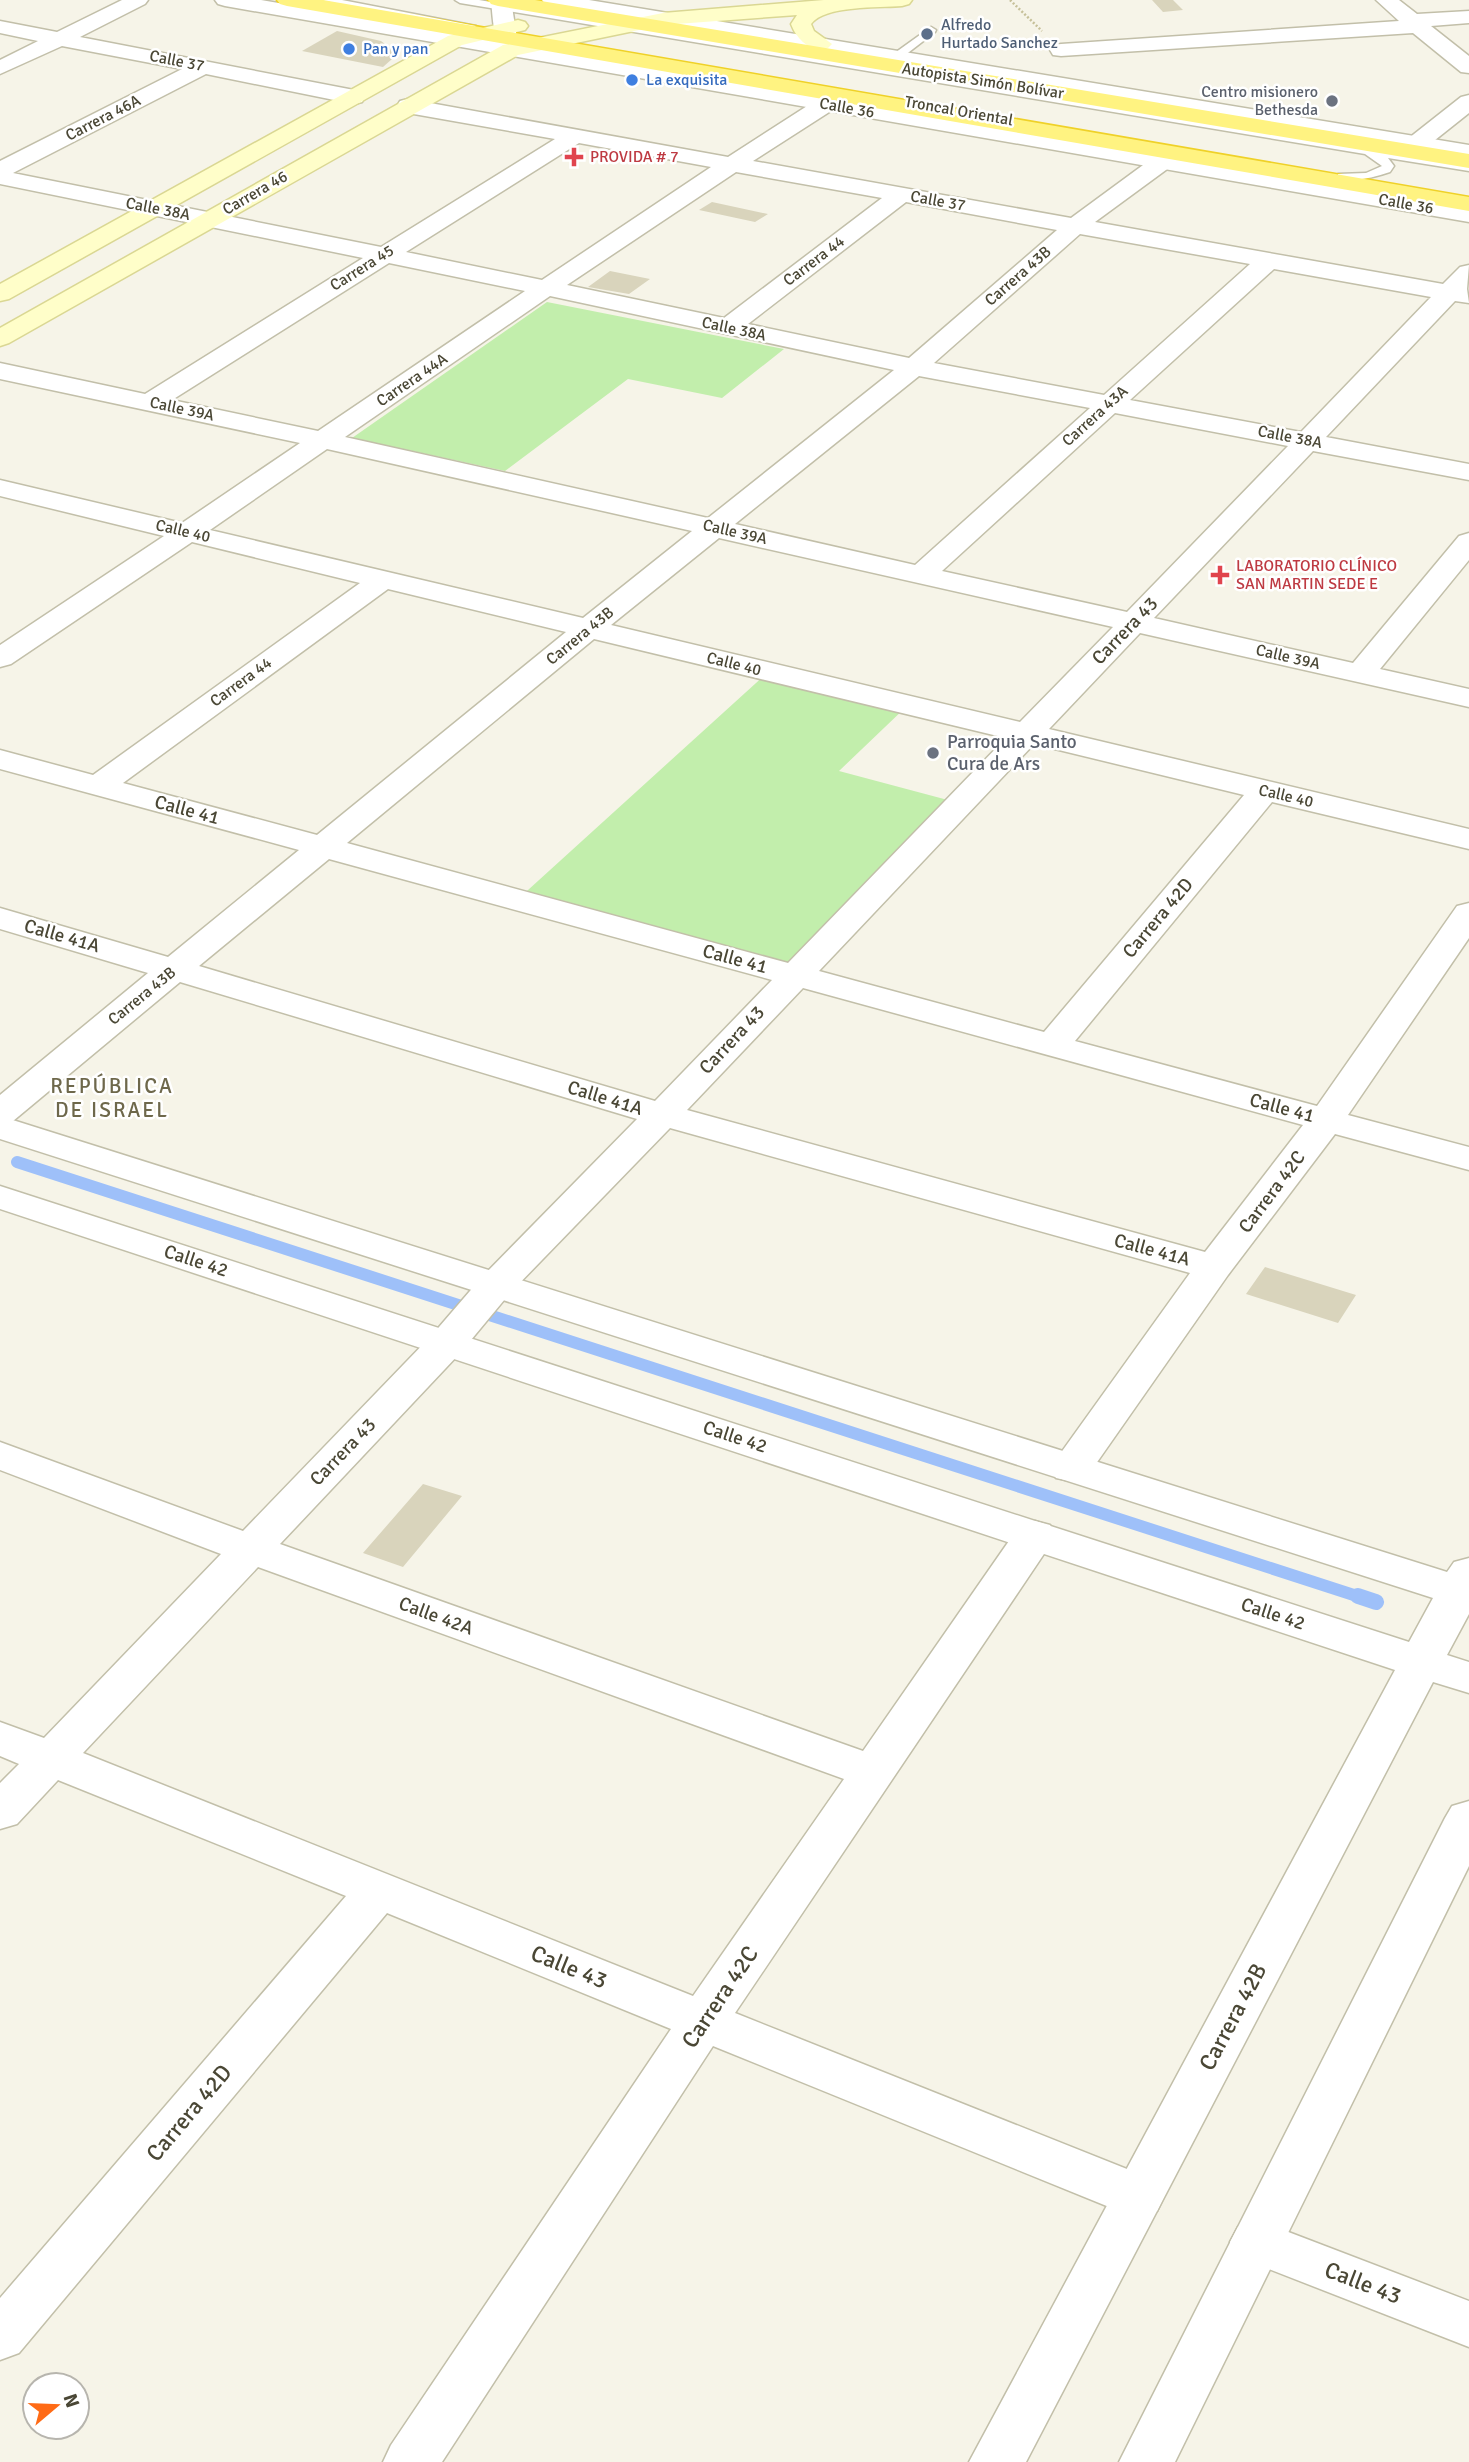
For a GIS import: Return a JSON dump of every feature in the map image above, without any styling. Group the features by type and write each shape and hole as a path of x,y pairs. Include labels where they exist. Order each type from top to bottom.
{"highway":[{"path":"287,0 500,36"},
{"name":"Autopista Simón Bolívar","path":"500,2 566,10 629,25 1469,162"},
{"name":"Autopista Simón Bolívar","path":"544,42 1469,204"}],"main road":[{"name":"Carrera 46","path":"0,294 455,40 500,36 544,42 629,25 667,9 827,6 902,0"},
{"path":"821,44 805,34 801,24 809,13 827,6"},
{"name":"Carrera 46","path":"0,338 408,106 500,36 566,10 606,9"}],"street":[{"path":"0,68 138,0"},
{"name":"Calle 36","path":"225,0 270,3 455,40 500,36 826,104 1469,215"},
{"path":"1386,0 1469,67"},
{"path":"500,2 500,36"},
{"path":"566,10 667,9 821,44 1469,152"},
{"path":"1061,50 1415,24 1469,17"},
{"name":"Calle 37","path":"0,27 62,37 354,97"},
{"name":"Carrera 46A","path":"0,170 205,66"},
{"path":"1418,143 1469,102"},
{"name":"Carrera 44A","path":"0,657 190,533 547,288 826,104"},
{"name":"Calle 37","path":"408,106 1458,294"},
{"name":"Carrera 45","path":"150,402 575,136"},
{"name":"Carrera 43B","path":"0,1112 590,627 914,367 1075,226 1162,162"},
{"name":"Calle 38A","path":"0,177 547,288 914,367 1469,472"},
{"name":"Carrera 44","path":"727,328 901,195"},
{"name":"Carrera 43A","path":"922,573 1269,260"},
{"name":"Carrera 43","path":"0,1812 452,1337 492,1289 662,1115 1024,734 1310,440 1458,294 1469,272"},
{"name":"Calle 39A","path":"0,371 717,527 1469,698"},
{"name":"Calle 40","path":"2,490 590,627 1024,734 1469,839"},
{"path":"1361,673 1469,542"},
{"name":"Carrera 44","path":"98,786 384,579"},
{"name":"Calle 41","path":"0,759 1469,1160"},
{"name":"Carrera 42D","path":"1052,1046 1264,791"},
{"name":"Carrera 42C","path":"1071,1468 1214,1267 1326,1121 1469,913"},
{"name":"Calle 41A","path":"0,918 662,1115 1214,1267"},
{"path":"0,1127 492,1289 1071,1468 1466,1586"},
{"name":"Calle 42","path":"0,1197 452,1337 1035,1535 1469,1678"},
{"name":"Calle 42A","path":"0,1455 250,1549 874,1772"},
{"name":"Carrera 42C","path":"411,2462 703,2021 1035,1535"},
{"name":"Carrera 42B","path":"997,2462 1422,1662 1466,1586"},
{"name":"Calle 43","path":"0,1738 1139,2196"},
{"path":"1147,2462 1469,1818"},
{"name":"Carrera 42D","path":"0,2337 379,1890"},
{"name":"Calle 43","path":"1257,2242 1469,2324"}],"lane":[{"path":"325,0 500,36"},
{"path":"460,0 500,2"},
{"name":"Troncal Oriental","path":"629,25 1469,168"},
{"path":"896,57 931,30"},
{"name":"Troncal Oriental","path":"544,42 1469,198"},
{"path":"1342,176 1367,176 1386,170 1388,166 1385,161 1366,151"}],"green space":[{"path":"547,302 784,349 722,398 628,379 505,471 352,438"},
{"path":"767,673 907,706 839,771 959,803 793,975 517,900"}],"building":[{"path":"1152,0 1173,0 1183,10 1163,12"},
{"name":"Pan y pan","path":"337,31 381,41 394,51 392,59 383,67 302,51"},
{"path":"712,202 768,214 755,222 699,210"},
{"path":"610,271 650,279 629,294 588,287"},
{"path":"1265,1267 1356,1295 1338,1323 1246,1294"},
{"path":"423,1484 462,1496 403,1567 363,1553"}],"waterway":[{"path":"17,1162 1363,1598"},
{"path":"1358,1596 1376,1602"}],"place":[{"name":"Alfredo Hurtado Sanchez","path":"927,34"},
{"name":"Pan y pan","path":"349,49"},
{"name":"La exquisita","path":"632,80"},
{"name":"Centro misionero Bethesda","path":"1332,101"},
{"name":"PROVIDA # 7","path":"574,157"},
{"name":"LABORATORIO CLÍNICO SAN MARTIN SEDE E","path":"1220,575"},
{"name":"Parroquia Santo Cura de Ars","path":"933,753"}],"district":[{"name":"REPÚBLICA DE ISRAEL","path":"112,1098"}]}
